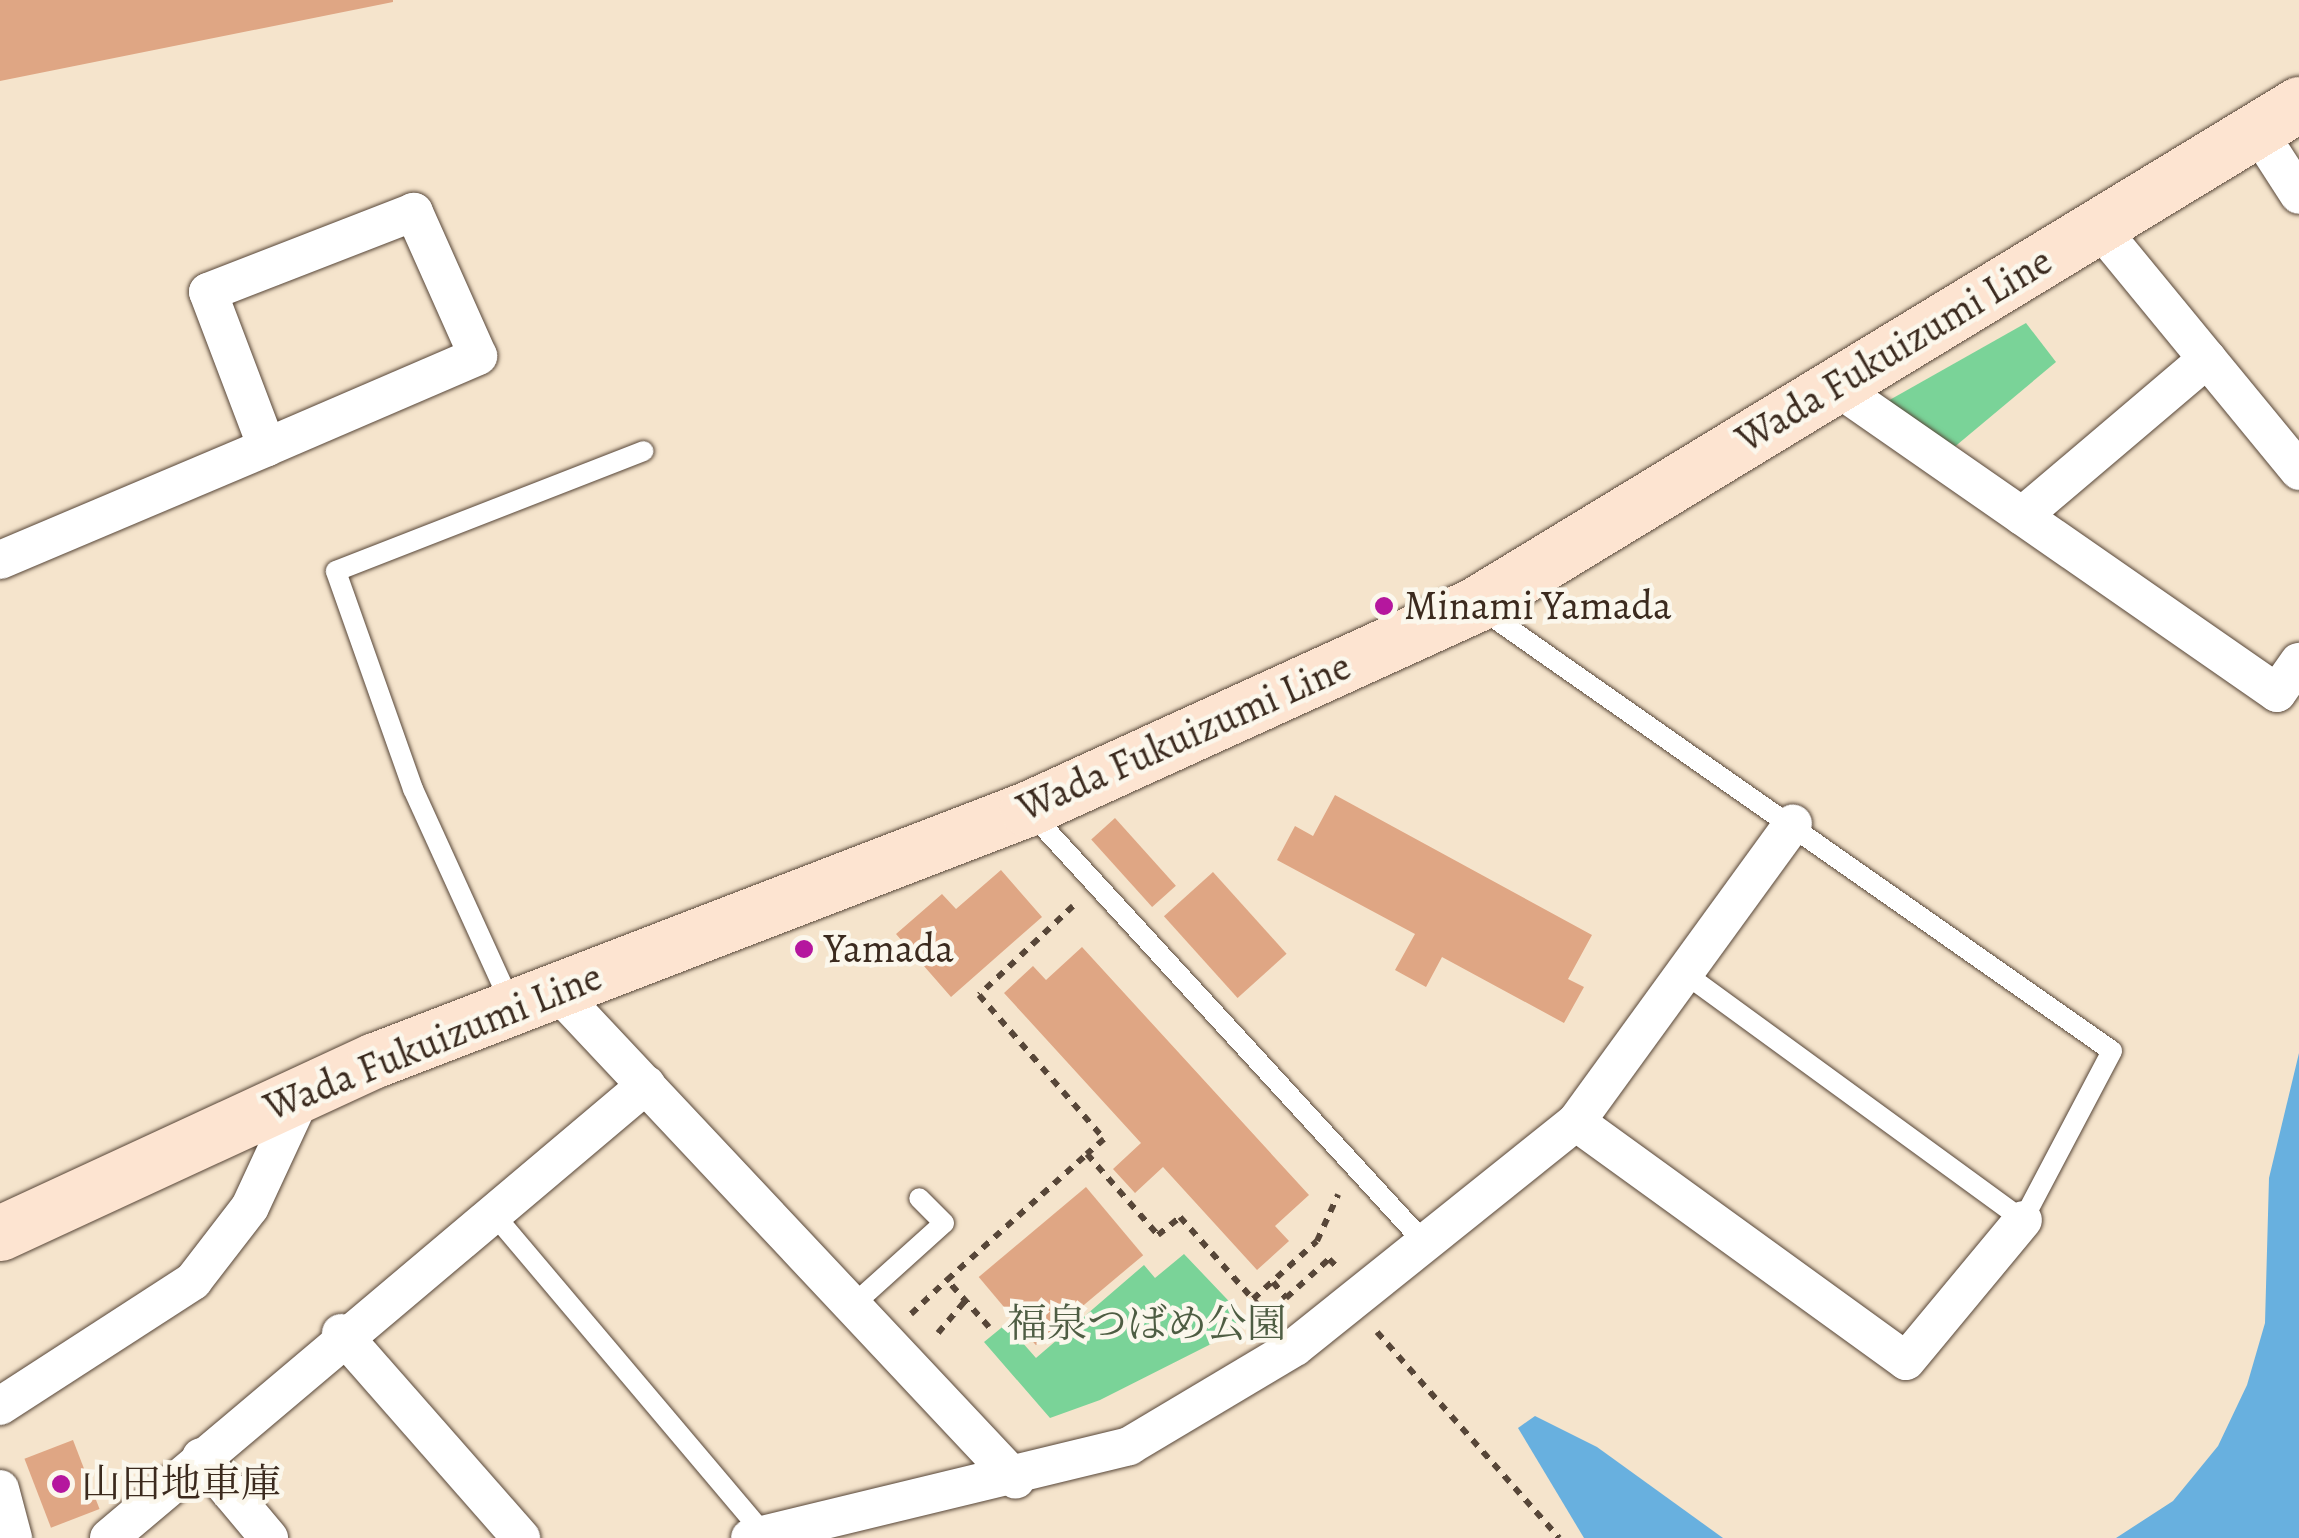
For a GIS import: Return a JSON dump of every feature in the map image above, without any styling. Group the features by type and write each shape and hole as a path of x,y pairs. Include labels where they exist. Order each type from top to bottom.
{"main road":[{"name":"Wada Fukuizumi Line","path":"0,1233 303,1093 533,998 1027,809 1476,604 2278,117"}],"street":[{"path":"2278,117 2299,195"},
{"path":"0,560 267,447 478,356 414,212 208,292 267,447"},
{"path":"2098,226 2299,470"},
{"path":"2022,516 2207,359"},
{"path":"1835,386 2277,692 2299,662"},
{"path":"757,1536 1016,1480 1129,1446 1296,1347 1423,1240 1576,1122 1689,976 1793,823"},
{"path":"533,998 646,1085 1016,1480"},
{"path":"109,1538 341,1334 646,1085"},
{"path":"0,1406 192,1281 250,1207 303,1093"},
{"path":"1576,1122 1906,1361 2022,1220"},
{"path":"341,1334 521,1538"},
{"path":"202,1457 268,1538"},
{"path":"0,1489 13,1538"}],"lane":[{"path":"533,998 413,789 336,571 643,450"},
{"path":"1476,604 1793,823 2112,1051 2022,1220 1689,976"},
{"path":"1027,809 1423,1240"},
{"path":"853,1306 944,1223 919,1198"},
{"path":"492,1211 757,1536"}],"path":[{"path":"908,1316 1104,1139 979,995 1094,886"},
{"path":"1087,1154 1158,1236 1180,1216 1255,1302 1316,1241 1327,1206 1360,1173"},
{"path":"948,1280 990,1327"},
{"path":"1350,1301 1533,1498 1559,1538"}],"green space":[{"path":"2026,323 2056,362 1952,449 1886,402"},
{"name":"福泉つばめ公園","path":"1184,1254 1243,1316 1217,1341 1100,1400 1050,1418 984,1342 1006,1324 1036,1358 1144,1265 1155,1278"}],"water":[{"path":"2299,1053 2299,1538 2116,1538 2173,1501 2218,1446 2247,1385 2265,1323 2269,1178"},
{"path":"1535,1416 1597,1447 1723,1538 1584,1538 1518,1428"}],"building":[{"path":"0,0 393,0 393,2 0,81"},
{"path":"1335,795 1592,935 1568,979 1584,987 1564,1023 1442,957 1426,987 1395,970 1415,934 1277,860 1295,826 1313,836"},
{"path":"1115,818 1176,886 1152,907 1091,839"},
{"path":"1001,870 1042,917 951,997 896,934 942,894 956,909"},
{"path":"1213,872 1287,954 1238,998 1164,916"},
{"path":"1082,947 1309,1195 1275,1226 1289,1241 1257,1270 1163,1167 1135,1193 1113,1169 1141,1143 1004,993 1033,966 1046,980"},
{"path":"1086,1187 1143,1255 1036,1345 979,1277"},
{"name":"山田地車庫","path":"73,1440 100,1509 51,1528 24,1459"}],"place":[{"name":"Minami Yamada","path":"1384,606"},
{"name":"Yamada","path":"804,949"},
{"name":"山田地車庫","path":"61,1484"}]}
